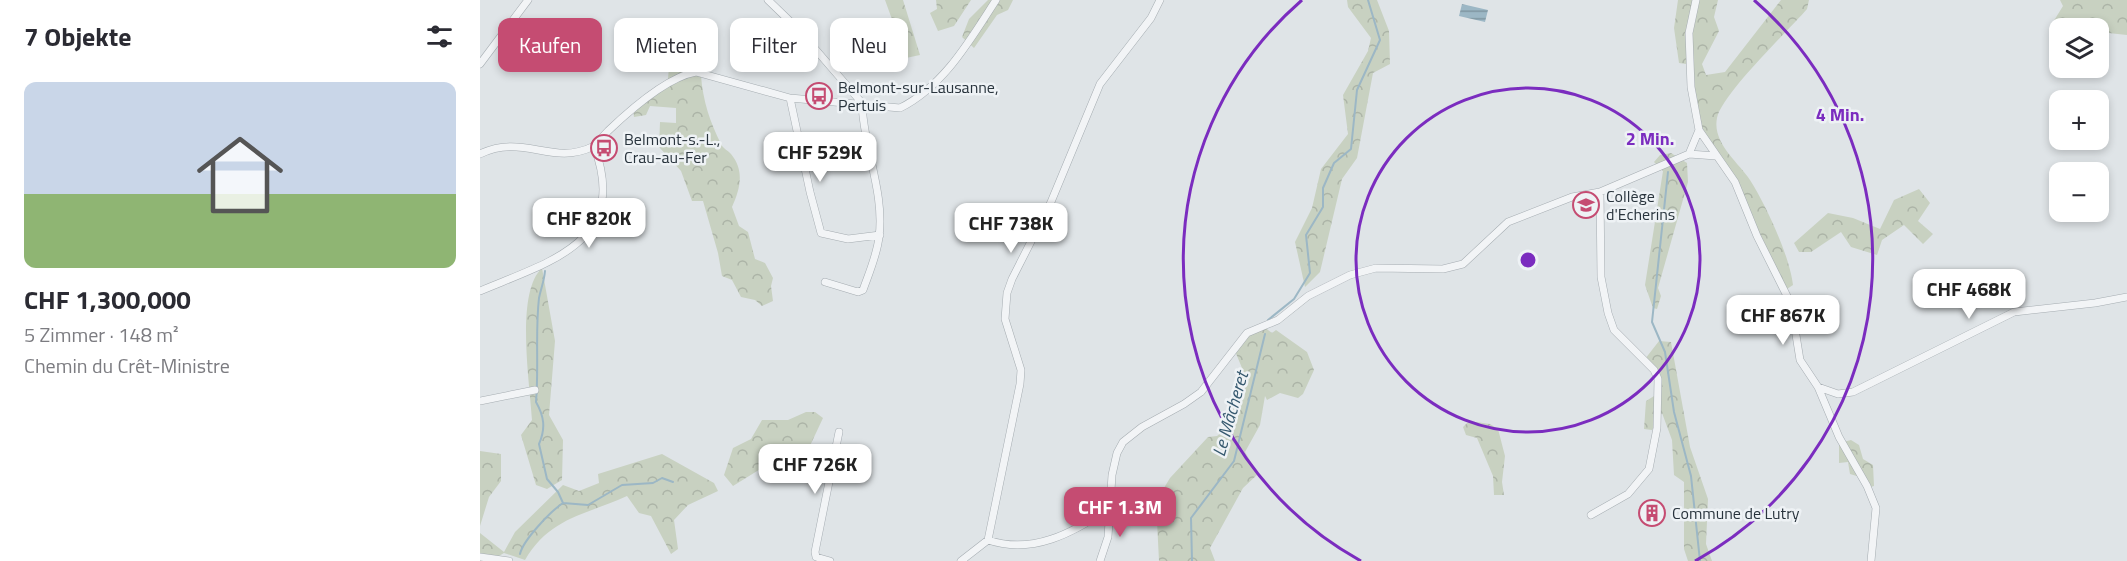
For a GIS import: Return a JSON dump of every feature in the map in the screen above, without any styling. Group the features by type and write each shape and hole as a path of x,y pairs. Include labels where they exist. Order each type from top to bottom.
{"street":[{"path":"480,64 528,0"},
{"path":"768,0 797,28 862,103 863,121 877,195 880,235 863,290 858,292 825,282"},
{"path":"480,154 502,146 531,147 562,154 594,146 639,103 684,74 696,72 790,98 900,108 914,100 956,61 996,0"},
{"path":"963,561 988,540 1020,384 1021,370 1005,319 1007,292 1051,202 1100,84 1151,18 1160,0"},
{"path":"1696,0 1689,44 1690,87 1699,130 1736,182 1757,236 1791,304 1800,360 1818,387 1839,437 1867,486 1875,507 1871,561"},
{"path":"790,98 821,233 848,239 880,235"},
{"path":"1689,154 1699,130"},
{"path":"480,291 550,261 568,251 584,237 600,213 603,202 604,188 594,146"},
{"path":"1100,561 1108,537 1108,509 1117,453 1123,442 1142,427 1201,392 1247,333 1278,320 1308,296 1350,275 1376,268 1443,269 1463,264 1508,222 1572,197 1600,192 1689,154 1716,156"},
{"path":"1591,515 1628,494 1649,469 1656,438 1658,399 1658,379 1654,370 1614,330 1608,313 1601,277 1600,192"},
{"path":"1818,387 1838,394 1852,392 2014,312 2127,297"},
{"path":"480,401 535,390"},
{"path":"830,561 816,557 839,432"},
{"path":"988,540 1001,544 1024,545 1051,540 1070,533 1108,509"},
{"path":"480,557 509,561"}],"green space":[{"path":"885,0 903,0 920,55 908,58 908,18 892,18"},
{"path":"936,0 971,0 954,26 938,31 930,13 937,9"},
{"path":"988,0 1013,0 1008,10 997,15 974,48 962,37 969,19"},
{"path":"1347,0 1377,0 1389,31 1390,64 1373,73 1357,158 1342,179 1320,272 1305,287 1295,242 1312,208 1321,169 1348,134 1343,95 1368,51 1371,38 1348,7"},
{"path":"1678,0 1693,0 1687,32 1686,64 1679,63 1674,28"},
{"path":"1698,0 1718,0 1714,17 1719,31 1702,64 1706,75 1725,72 1781,0 1809,0 1807,9 1757,62 1731,94 1717,118 1716,127 1722,144 1750,180 1776,231 1791,273 1793,285 1787,289 1757,230 1737,180 1701,129 1692,88 1691,33"},
{"path":"2060,0 2127,0 2127,35 2109,33 2109,18 2056,18 2063,6"},
{"path":"669,72 695,72 701,76 705,103 714,128 722,146 735,160 740,173 739,187 732,207 739,226 748,232 755,259 765,263 773,278 771,286 773,301 762,306 755,300 741,297 732,280 722,276 703,201 692,201 681,171 659,147 660,122 676,123 676,108 650,106 646,115 634,117 633,106 668,79"},
{"path":"1671,153 1687,163 1688,182 1658,288 1661,296 1657,309 1653,308 1645,285 1663,171 1654,162 1660,155"},
{"path":"1919,189 1930,203 1918,221 1933,234 1923,244 1904,225 1882,240 1877,255 1851,247 1841,232 1811,252 1799,252 1794,243 1828,213 1853,218 1880,229 1894,200"},
{"path":"542,268 555,341 549,415 563,440 562,480 547,489 536,485 521,435 532,420 526,318 534,280"},
{"path":"1264,327 1272,333 1276,330 1307,352 1314,370 1303,394 1298,398 1280,393 1267,400 1265,396 1260,425 1245,452 1258,474 1243,488 1210,548 1215,561 1159,561 1156,501 1170,478 1208,437 1217,436 1233,423 1233,402 1242,368 1235,351 1246,338"},
{"path":"1659,341 1671,342 1690,447 1708,499 1706,544 1712,561 1688,561 1684,549 1684,482 1674,475 1672,440 1662,413 1652,430 1644,429 1646,401 1659,393 1659,376 1645,359"},
{"path":"806,412 815,412 823,418 808,450 805,451 808,461 799,466 781,456 733,486 724,475 733,448 751,439 762,420 788,420"},
{"path":"1469,421 1490,424 1498,429 1505,456 1502,482 1504,495 1494,495 1493,476 1477,438 1466,435 1463,427"},
{"path":"1851,440 1859,445 1863,459 1873,465 1874,486 1866,488 1860,477 1850,474 1848,462 1839,463 1839,443"},
{"path":"480,451 501,454 501,481 489,497 480,526"},
{"path":"662,454 714,483 718,491 688,505 674,520 678,549 671,554 651,516 639,513 627,496 557,526 535,546 525,560 504,553 492,560 480,556 480,533 504,552 515,532 563,485 579,491 599,483 598,474"}],"water":[{"path":"1462,4 1488,10 1485,22 1459,16"}],"waterway":[{"name":"Le Mâcheret","path":"1268,320 1294,299 1310,273 1306,235 1323,207 1323,188 1334,163 1351,149 1357,90 1380,40 1368,0"},
{"path":"1668,172 1652,322 1665,352 1674,412 1691,476 1700,561"},
{"path":"545,271 539,298 537,324 536,402 541,412 543,427 539,444 547,479 558,492 563,503"},
{"name":"Le Mâcheret","path":"1192,561 1191,518 1234,461 1265,334"},
{"path":"520,554 526,541 538,526 563,503 588,505 622,485 653,483 662,478 673,482"}],"place":[{"name":"Belmont-sur-Lausanne, Pertuis","path":"819,96"},
{"name":"Belmont-s.-L., Crau-au-Fer","path":"604,148"},
{"name":"Collège d'Echerins","path":"1586,205"},
{"name":"Commune de Lutry","path":"1652,513"}]}
